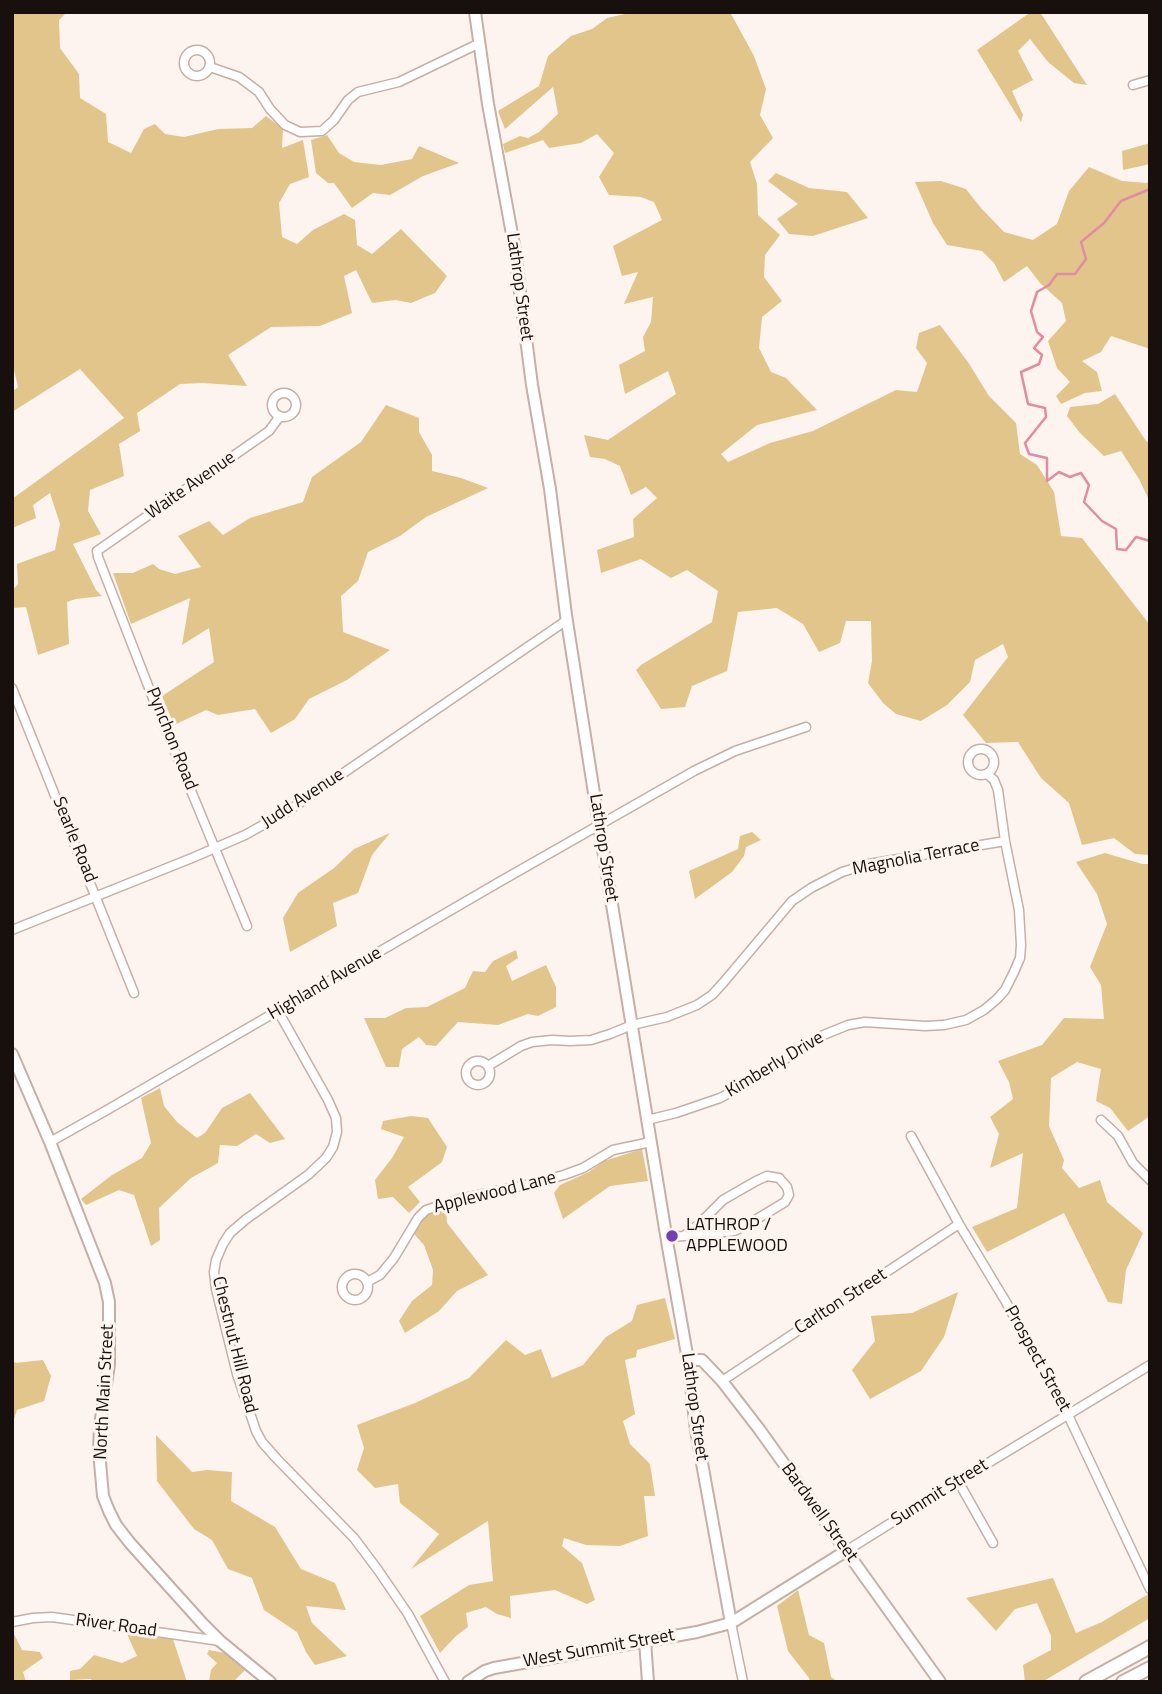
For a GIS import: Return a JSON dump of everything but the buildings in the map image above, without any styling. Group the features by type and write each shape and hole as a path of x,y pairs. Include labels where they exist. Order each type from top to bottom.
{"main road":[{"path":"1086,1682 1150,1647"},
{"path":"1123,1682 1150,1668"}],"street":[{"name":"Lathrop Street","path":"475,12 488,104 514,245 532,385 550,489 599,825 688,1360 696,1430 743,1682"},
{"path":"210,67 239,77 259,92 285,125 300,132 322,131 358,92 399,82 480,43"},
{"path":"1133,85 1150,80"},
{"name":"Waite Avenue","path":"97,551 269,431 280,416"},
{"name":"Pynchon Road","path":"97,551 156,706 247,926"},
{"name":"Judd Avenue","path":"12,930 253,831 288,811 567,620"},
{"name":"Searle Road","path":"12,688 134,993"},
{"name":"Highland Avenue","path":"50,1142 715,760 806,727"},
{"name":"Kimberly Drive","path":"647,1120 720,1098 821,1036 848,1025 944,1025 966,1020 984,1010 1005,990 1020,958 1019,910 1004,841 998,790 994,780 987,774"},
{"name":"Magnolia Terrace","path":"488,1066 532,1042 591,1040 632,1025 685,1011 712,995 792,901 842,872 869,864 1004,841"},
{"name":"Chestnut Hill Road","path":"278,1012 328,1100 336,1118 337,1132 326,1158 308,1175 230,1233 216,1260 216,1289 237,1374 262,1442 354,1538 408,1614 444,1682"},
{"name":"North Main Street","path":"12,1054 95,1254 109,1302 109,1364 99,1451 103,1496 116,1525 130,1543 220,1641 270,1682"},
{"path":"1101,1120 1118,1136 1133,1163 1150,1180"},
{"name":"Prospect Street","path":"911,1136 1068,1415 1150,1589"},
{"name":"Applewood Lane","path":"367,1282 380,1275 394,1258 418,1218 426,1210 460,1199 564,1175 583,1168 613,1150 651,1142"},
{"path":"667,1237 734,1231 747,1226 778,1208 789,1195 787,1187 779,1178 762,1178 723,1200 685,1235"},
{"name":"Carlton Street","path":"722,1381 960,1224"},
{"name":"Bardwell Street","path":"688,1360 702,1360 722,1381 940,1682"},
{"name":"Summit Street","path":"731,1623 1150,1365"},
{"path":"958,1481 993,1543"},
{"name":"River Road","path":"12,1622 52,1617 220,1641"},
{"name":"West Summit Street","path":"468,1682 494,1668 697,1633 731,1623"},
{"path":"645,1641 648,1682"}],"shaded area":[{"path":"12,12 67,12 59,20 60,48 79,74 80,98 106,114 108,142 131,153 144,129 155,124 165,134 184,137 218,129 252,128 266,116 283,129 282,148 303,140 309,177 290,184 279,203 282,237 297,244 313,230 344,214 355,220 357,245 372,254 401,229 447,276 435,293 411,303 395,300 372,303 356,270 344,276 352,313 320,326 271,327 228,355 247,386 180,384 137,413 140,431 119,444 124,476 90,490 88,511 101,534 73,544 96,590 102,596 67,602 69,644 38,655 26,607 12,608 12,591 18,584 17,564 55,550 60,524 50,493 33,505 36,518 12,528 12,499 124,418 80,369 12,412 12,392 18,387 12,361"},
{"path":"634,12 730,12 754,56 766,89 760,115 773,138 750,162 757,184 758,215 780,235 765,255 764,277 782,301 762,317 759,348 771,372 786,378 817,410 757,425 721,454 728,462 770,443 813,431 896,390 917,392 927,363 916,348 919,333 940,325 989,396 1016,423 1020,454 1037,465 1054,492 1061,536 1082,538 1150,625 1150,855 1135,854 1114,838 1082,845 1069,803 1041,778 1018,742 986,743 963,715 1008,657 1003,644 975,660 970,682 947,705 921,721 896,714 883,703 868,683 872,661 871,621 846,621 840,643 819,652 803,624 777,608 738,612 727,671 692,686 685,707 661,709 636,670 712,622 718,591 687,570 671,578 641,559 601,573 597,550 634,537 633,519 657,498 646,487 631,495 620,466 605,459 590,457 584,435 608,440 676,394 668,371 625,394 619,365 645,351 643,337 651,322 653,297 624,304 638,272 622,276 613,246 662,220 654,202 641,197 609,195 599,177 614,153 597,134 581,143 549,148 543,140 505,153 503,144 520,136 528,138 539,132 558,114 553,87 505,129 498,111 539,86 548,56 571,36 592,29 607,18"},
{"path":"1031,12 1040,12 1087,85 1074,83 1048,62 1030,39 1018,51 1033,80 1012,91 1023,115 1021,122 977,50"},
{"path":"327,135 339,153 354,162 381,165 412,159 419,146 459,163 423,176 390,195 373,193 352,208 334,183 328,183 316,173 311,140"},
{"path":"1150,143 1150,164 1123,170 1122,151"},
{"path":"1089,167 1122,181 1147,183 1150,180 1150,349 1111,336 1101,352 1082,361 1097,372 1102,391 1085,393 1061,404 1056,396 1070,382 1057,368 1048,341 1066,321 1062,303 1040,283 1027,266 1004,282 994,263 982,251 947,245 933,223 915,182 941,181 966,189 1004,232 1033,240 1057,224 1069,191"},
{"path":"776,173 809,188 847,192 868,218 813,236 789,234 777,219 798,204 768,181"},
{"path":"1115,394 1150,443 1150,502 1121,451 1104,456 1067,416 1070,407 1098,404"},
{"path":"386,405 419,418 419,432 432,455 432,471 488,488 426,517 400,536 368,552 358,581 341,596 343,632 390,650 347,680 309,699 295,719 271,733 255,709 218,715 206,710 174,725 162,696 214,662 209,628 182,645 190,598 131,624 113,573 133,573 153,564 175,574 201,567 178,536 209,521 223,535 250,518 303,502 312,477 361,442"},
{"path":"752,832 761,840 746,847 744,856 732,872 695,899 689,871 738,849 740,836"},
{"path":"390,833 372,855 358,893 333,903 337,926 290,952 283,918 298,893 334,868 354,849"},
{"path":"1105,853 1150,864 1150,1116 1128,1131 1110,1108 1096,1101 1101,1069 1077,1062 1051,1078 1049,1126 1064,1160 1062,1168 1079,1188 1100,1180 1107,1202 1143,1233 1126,1270 1122,1304 1108,1302 1064,1213 987,1252 972,1227 1017,1208 1023,1153 990,1168 999,1134 990,1117 1013,1099 1009,1082 998,1061 1042,1045 1064,1018 1104,1019 1101,985 1090,967 1107,924 1097,894 1076,862"},
{"path":"516,950 518,958 506,966 512,981 546,965 556,987 556,1007 538,1016 528,1014 498,1025 458,1022 436,1046 426,1045 419,1037 402,1049 399,1067 386,1067 364,1018 385,1018 406,1008 427,1007 465,988 473,971 485,972 493,961"},
{"path":"160,1088 164,1106 177,1122 197,1138 205,1133 222,1108 250,1093 285,1139 270,1143 256,1134 237,1146 220,1145 218,1163 191,1178 159,1208 160,1240 151,1246 134,1195 119,1190 86,1205 81,1199 112,1175 142,1158 151,1143 141,1098"},
{"path":"411,1116 428,1118 447,1147 442,1162 408,1187 420,1202 409,1213 393,1197 378,1199 375,1180 404,1137 381,1129 383,1121"},
{"path":"642,1149 648,1181 610,1186 563,1219 554,1193 560,1185 589,1172 604,1161"},
{"path":"446,1208 447,1223 488,1275 457,1291 439,1311 405,1333 399,1321 412,1301 432,1285 433,1270 424,1245 414,1234 425,1216"},
{"path":"958,1292 944,1337 921,1371 870,1399 852,1370 875,1341 871,1316 912,1313"},
{"path":"665,1298 675,1339 637,1350 636,1357 625,1360 635,1414 623,1421 630,1444 650,1464 655,1496 644,1496 648,1536 620,1546 586,1545 564,1538 562,1546 582,1563 595,1600 587,1604 555,1590 510,1596 511,1618 486,1607 466,1613 468,1627 440,1653 420,1616 469,1585 493,1581 488,1521 411,1569 439,1534 400,1503 398,1484 375,1488 357,1470 364,1448 357,1425 415,1403 469,1378 506,1340 525,1355 541,1349 552,1378 583,1365 606,1337 632,1321 637,1305"},
{"path":"43,1360 51,1376 44,1401 17,1410 12,1425 12,1361 16,1363"},
{"path":"156,1435 192,1472 232,1472 231,1501 275,1527 301,1569 335,1583 346,1610 306,1606 312,1623 347,1656 315,1665 297,1632 264,1610 252,1578 228,1569 212,1540 194,1529 157,1481"},
{"path":"1053,1578 1076,1633 1102,1622 1150,1593 1150,1618 1042,1682 1025,1682 1023,1665 1051,1650 1051,1636 1037,1603 1015,1609 996,1631 966,1598"},
{"path":"798,1590 809,1635 824,1643 831,1677 838,1682 810,1682 788,1651 777,1606"},
{"path":"12,1630 22,1650 40,1652 43,1658 23,1672 26,1682 12,1682"},
{"path":"127,1634 173,1639 187,1682 70,1680 70,1671 80,1669 94,1655 122,1663 137,1656"},
{"path":"209,1650 225,1653 245,1670 233,1682 209,1682 211,1670 217,1663 207,1654"}],"waterway":[{"path":"1150,189 1121,201 1104,223 1081,242 1086,259 1075,274 1057,274 1049,285 1037,292 1031,311 1037,332 1043,337 1034,348 1042,355 1039,364 1021,372 1028,404 1045,408 1046,417 1025,443 1029,454 1047,458 1047,481 1059,472 1070,477 1081,473 1089,485 1084,502 1102,521 1116,529 1117,549 1126,550 1136,537 1150,541"}],"place":[{"name":"LATHROP / APPLEWOOD","path":"672,1236"}]}
